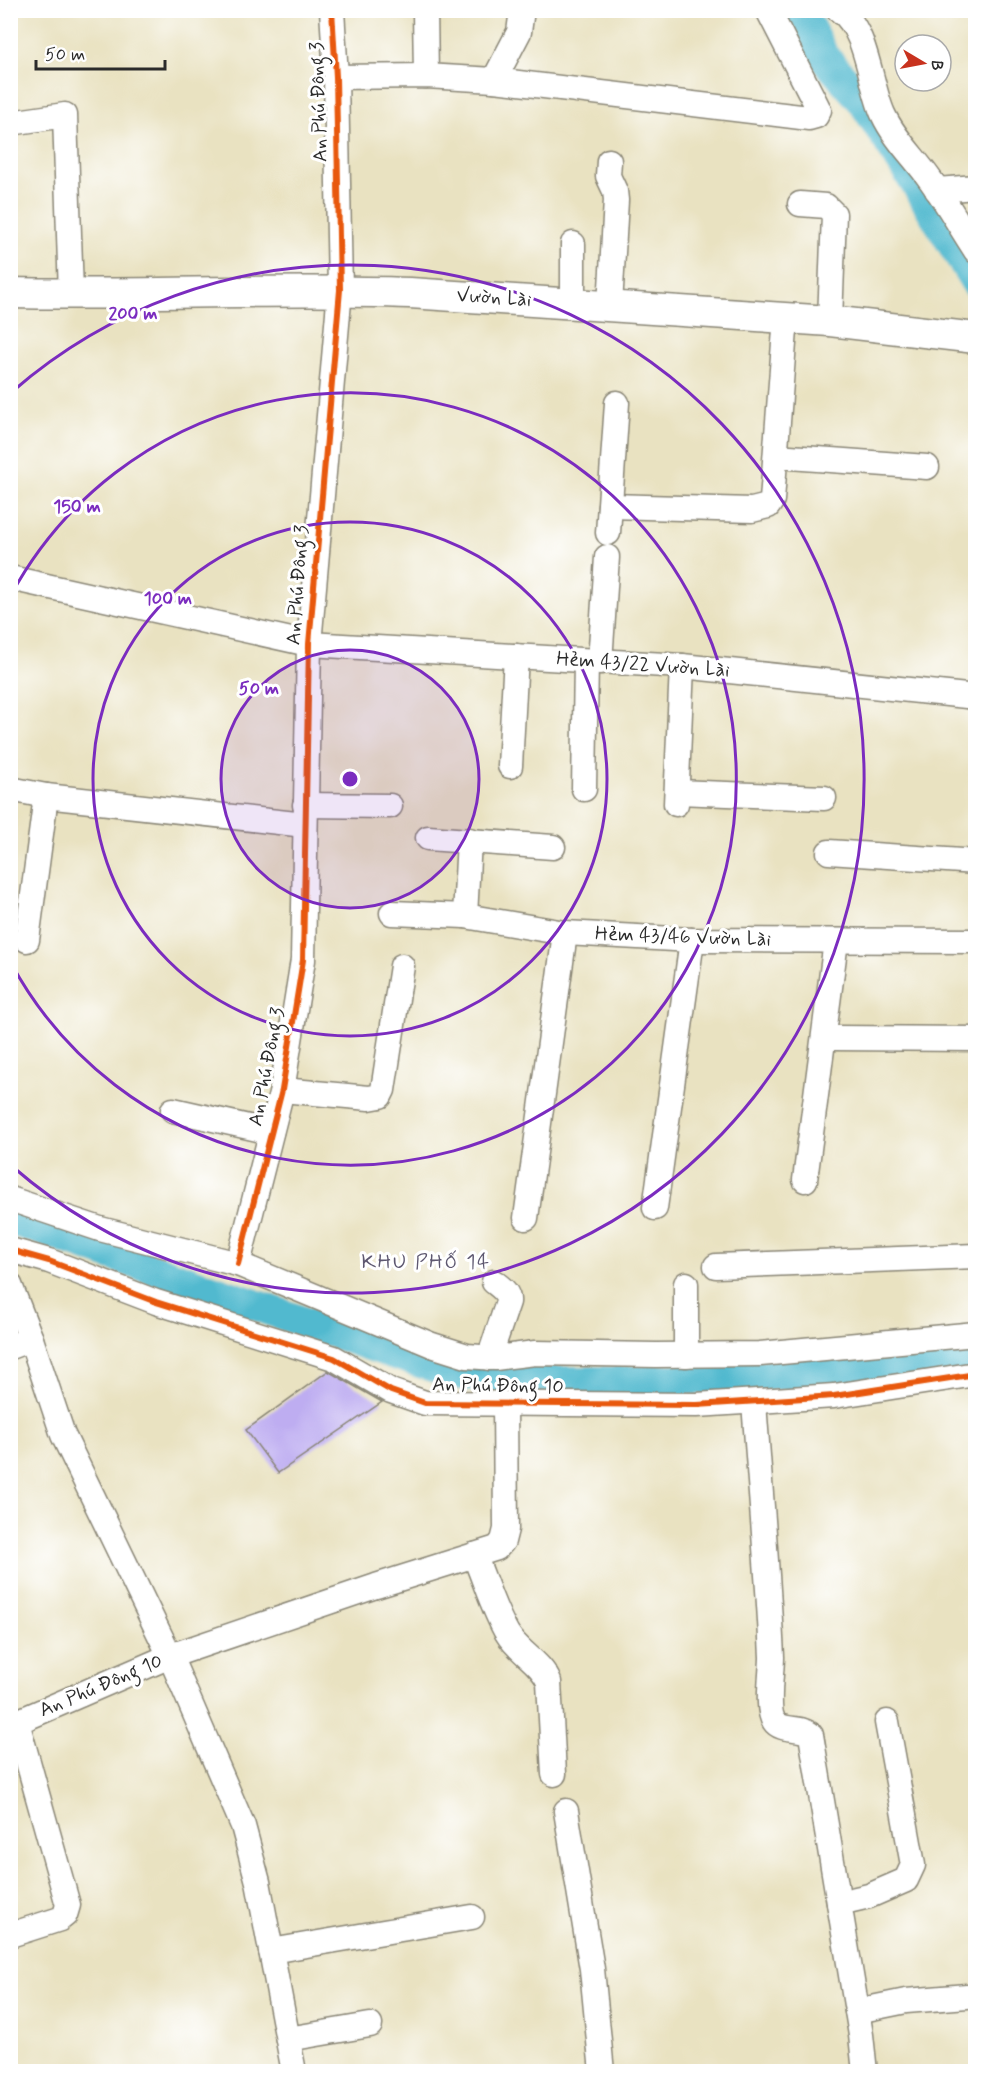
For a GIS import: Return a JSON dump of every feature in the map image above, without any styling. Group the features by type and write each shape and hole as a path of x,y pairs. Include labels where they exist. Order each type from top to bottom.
{"main road":[{"name":"Vườn Lài","path":"10,293 340,290 410,293 786,317 975,338"}],"street":[{"name":"An Phú Đông 3","path":"238,1264 282,1090 303,960 309,644 340,290 336,76 332,10"},
{"path":"425,10 426,76"},
{"path":"494,80 519,32 522,10"},
{"path":"336,76 426,76 494,80 809,118 816,116 819,110 768,10"},
{"path":"846,11 858,34 883,115 937,190 975,251"},
{"path":"10,123 65,115 71,294"},
{"path":"609,161 608,176 615,191 616,200 610,306"},
{"path":"937,190 975,187"},
{"path":"800,204 826,206 834,214 830,321"},
{"path":"573,244 573,303"},
{"path":"610,506 762,509 768,506 772,500 786,317"},
{"path":"608,533 617,403"},
{"path":"776,456 927,467"},
{"path":"584,789 593,662 606,557"},
{"name":"Hẻm 43/22 Vườn Lài","path":"10,578 309,644 682,666 975,697"},
{"path":"510,766 516,656"},
{"path":"682,666 676,798 824,798"},
{"path":"10,789 46,796 305,815 390,806"},
{"path":"27,940 46,796"},
{"path":"428,838 554,847"},
{"path":"465,916 469,840"},
{"path":"829,852 975,862"},
{"name":"Hẻm 43/46 Vườn Lài","path":"392,913 465,916 565,933 692,940 975,941"},
{"path":"526,1218 565,933"},
{"path":"655,1208 692,940"},
{"path":"805,1180 836,941"},
{"path":"282,1090 369,1098 380,1096 384,1090 402,966"},
{"path":"835,1038 975,1039"},
{"path":"173,1110 272,1132"},
{"path":"10,1199 100,1229 238,1264 432,1345 467,1356 489,1358 535,1353 760,1354 975,1334"},
{"name":"An Phú Đông 10","path":"10,1250 50,1261 156,1302 334,1358 391,1391 425,1403 697,1405 754,1402 834,1396 975,1374"},
{"path":"716,1266 975,1256"},
{"path":"489,1358 508,1302 506,1293 494,1282"},
{"path":"686,1284 686,1355"},
{"path":"10,1285 21,1343 170,1656 243,1826 258,1882 294,2072"},
{"path":"754,1402 772,1659 773,1719 780,1726 806,1731 811,1735 865,2072"},
{"name":"An Phú Đông 10","path":"14,1724 170,1656 497,1548 503,1541 506,1529 505,1404"},
{"path":"474,1555 507,1634 522,1652 545,1672 549,1682 552,1700 554,1774"},
{"path":"839,1903 869,1896 906,1880 914,1865 887,1722"},
{"path":"10,1935 60,1919 65,1915 68,1905 14,1724"},
{"path":"566,1811 592,1969 602,2072"},
{"path":"271,1951 472,1917"},
{"path":"857,2011 906,2001 967,1996"},
{"path":"288,2039 370,2025"}],"building":[{"path":"328,1371 382,1402 278,1473 246,1430"}],"waterway":[{"path":"800,10 824,57 863,101 976,282"},
{"path":"10,1219 454,1373 521,1382 618,1382 859,1370 976,1353"}],"cycle path":[{"path":"238,1264 282,1090 303,960 309,644 340,290 336,77 332,10"},
{"path":"10,1250 49,1261 156,1302 334,1358 391,1391 425,1403 697,1405 834,1396 976,1374"}],"district":[{"name":"KHU PHỐ 14","path":"426,1262"}]}
